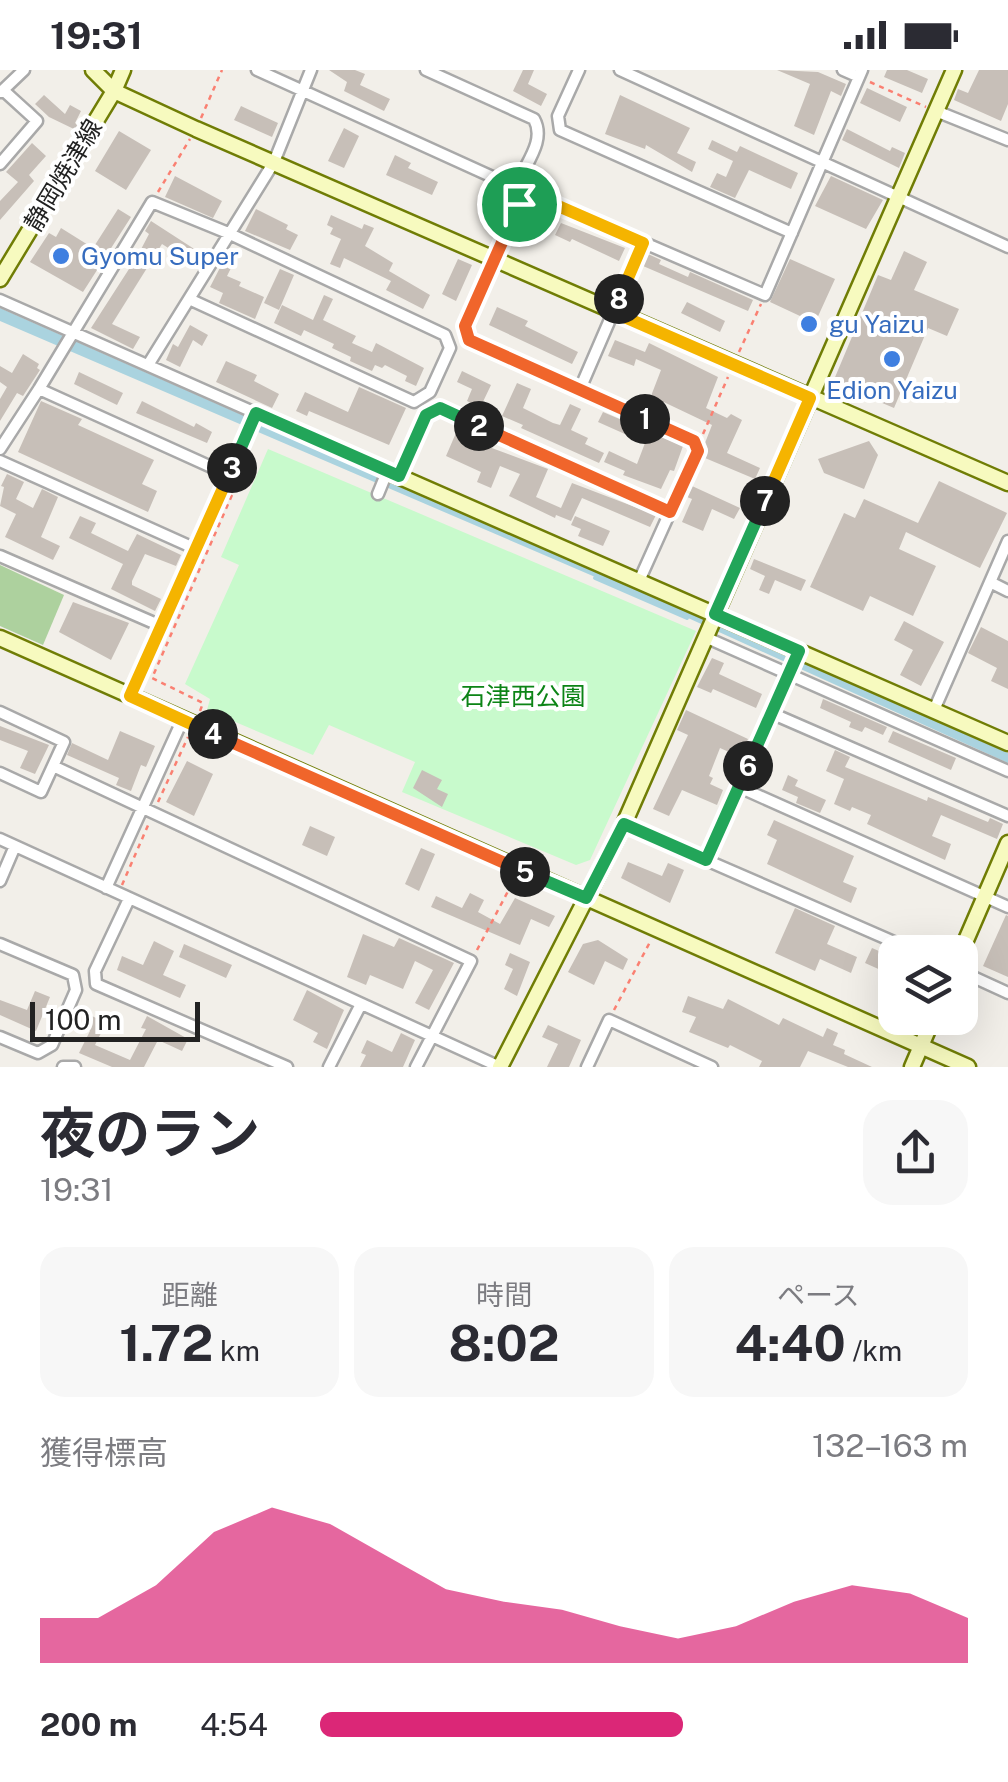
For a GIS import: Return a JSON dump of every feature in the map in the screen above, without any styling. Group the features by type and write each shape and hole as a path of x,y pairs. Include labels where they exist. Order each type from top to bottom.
{"street":[{"path":"0,164 37,121 2,91 24,70"},
{"path":"94,70 114,92 1008,483"},
{"name":"静岡焼津線","path":"0,279 114,92 123,70"},
{"path":"257,70 508,184 520,178 539,137 534,119 426,70"},
{"path":"148,365 274,162 310,70"},
{"path":"579,70 558,116 560,130 792,233"},
{"path":"620,70 1008,247"},
{"path":"638,581 698,451 694,441 469,340 465,326 519,204 533,195 764,295 861,74 843,70"},
{"path":"0,839 500,1067 624,824 954,70"},
{"path":"936,111 1007,137"},
{"path":"0,449 40,390 152,202 228,233 445,335 450,348 430,392 414,402 189,299"},
{"path":"580,389 643,243"},
{"path":"0,300 798,654 1008,742"},
{"path":"40,390 229,474"},
{"path":"378,494 426,415 440,408 670,512"},
{"path":"130,696 255,415"},
{"path":"0,462 196,548"},
{"path":"934,710 1008,541"},
{"path":"0,556 162,626"},
{"path":"990,582 1008,590"},
{"path":"705,637 1008,771"},
{"path":"0,638 968,1067"},
{"path":"798,654 706,860 878,935"},
{"path":"0,712 64,742 41,792 0,773"},
{"path":"772,713 1008,816"},
{"path":"106,888 182,720"},
{"path":"53,766 472,961 416,1067"},
{"path":"739,787 1008,907"},
{"path":"968,935 1008,843"},
{"path":"0,881 15,846"},
{"path":"129,899 95,972 96,984 287,1067"},
{"path":"0,944 73,976 76,990 52,1045 38,1053 0,1037"},
{"path":"978,979 1008,992"},
{"path":"329,1067 361,1004"},
{"path":"587,1067 609,1020 712,1067"},
{"path":"912,1067 925,1035"},
{"path":"62,1067 75,1067"}],"path":[{"path":"152,202 196,129 222,70"},
{"path":"861,74 936,111"},
{"path":"624,824 706,860"},
{"path":"472,961 520,870"},
{"path":"609,1020 656,929"}],"green space":[{"name":"石津西公園","path":"268,449 696,631 590,860 576,865 402,792 415,762 329,725 313,755 207,710 210,699 185,684 239,565 221,557"},
{"path":"0,565 64,595 43,645 0,626"}],"water":[{"path":"0,308 1008,753 1008,763 644,598 0,321"}],"building":[{"path":"329,70 365,74 360,85 390,99 384,111 344,91 347,82"},
{"path":"523,70 534,70 528,84 547,94 541,106 513,91"},
{"path":"777,70 818,72 846,84 841,96 831,91 814,135 794,126 810,84"},
{"path":"887,70 907,70 928,79 922,93 884,77"},
{"path":"979,70 1008,70 1008,104 1001,121 954,100 958,89 968,93"},
{"path":"867,88 907,107 900,122 860,103"},
{"path":"44,95 65,114 70,105 81,111 75,123 80,127 78,131 49,117 35,104"},
{"path":"620,95 690,128 677,153 696,162 692,172 646,145 645,149 605,134"},
{"path":"241,106 278,123 272,137 234,120"},
{"path":"344,128 359,136 344,168 328,161"},
{"path":"847,129 890,151 892,147 905,153 899,168 842,140"},
{"path":"119,131 151,150 126,190 95,171"},
{"path":"712,140 737,152 740,146 798,173 791,189 749,170 735,198 710,187 717,173 726,177 733,161 708,149"},
{"path":"32,143 46,156 29,175 34,181 0,220 0,201 18,182 6,172"},
{"path":"395,155 411,163 408,168 438,182 432,195 386,175"},
{"path":"175,176 222,201 213,218 165,197"},
{"path":"831,176 883,200 866,229 815,206"},
{"path":"118,209 131,217 83,292 30,262 49,233 56,237 61,228 93,248"},
{"path":"256,209 288,225 286,229 298,235 290,250 245,231"},
{"path":"331,215 362,229 364,224 374,228 365,246 393,263 389,271 430,295 423,309 386,290 391,281 344,258 340,268 330,264 341,239 330,234 333,228 327,225"},
{"path":"151,221 202,254 195,265 162,244 112,324 140,337 133,349 91,328 138,255"},
{"path":"561,223 625,248 619,261 555,235"},
{"path":"904,251 927,262 914,290 959,309 947,336 928,328 894,408 833,382 878,275 891,280"},
{"path":"648,254 661,260 659,264 688,277 690,272 753,300 748,311 643,266"},
{"path":"225,258 234,262 227,276 264,297 255,319 219,303 223,293 210,287"},
{"path":"458,259 472,265 456,301 442,294"},
{"path":"790,259 835,279 815,323 770,302"},
{"path":"280,269 294,275 279,310 264,303"},
{"path":"324,295 333,299 323,320 356,336 352,343 372,352 376,343 424,368 416,386 405,381 407,376 385,365 375,365 372,371 350,361 351,357 332,348 334,344 304,330 301,336 274,323 282,305 313,320"},
{"path":"687,302 725,321 720,332 681,313"},
{"path":"497,307 528,321 525,326 578,352 572,364 489,325"},
{"path":"190,325 208,335 202,346 193,340 180,367 166,360 173,344 178,347"},
{"path":"615,340 645,352 649,343 718,377 706,408 742,420 727,453 760,468 755,479 705,458 705,443 712,425 651,396 661,370 636,359 634,366 608,356"},
{"path":"23,354 39,364 40,370 23,396 17,393 0,421 0,399 7,387 0,382 0,366 12,373"},
{"path":"226,361 257,375 254,381 279,394 272,408 216,382"},
{"path":"462,371 491,385 480,408 467,401 472,389 457,382"},
{"path":"79,372 123,393 117,405 74,384"},
{"path":"517,383 531,389 523,408 553,423 560,425 570,404 581,409 571,430 588,438 585,444 604,453 599,463 502,416"},
{"path":"359,387 406,408 389,445 309,411 307,416 296,411 305,392 348,412"},
{"path":"41,401 82,419 78,425 154,460 142,484 157,491 148,512 18,452"},
{"path":"142,401 212,432 207,443 136,413"},
{"path":"603,412 683,446 674,471 670,470 661,489 623,475 625,471 604,462 609,451 637,464 645,443 598,422"},
{"path":"459,426 491,441 489,447 548,469 536,497 561,508 572,483 656,515 650,527 582,498 571,521 556,515 555,518 509,496 520,474 500,466 491,488 477,482 481,472 446,456"},
{"path":"869,441 878,455 864,489 824,473 818,459"},
{"path":"7,474 24,482 16,499 33,508 42,489 58,497 41,537 60,546 53,560 5,537 16,514 0,506 4,487 1,486"},
{"path":"939,481 1007,513 980,568 906,532 899,549 936,566 913,616 870,596 863,611 810,587 844,513 855,518 864,499 918,523"},
{"path":"692,486 740,508 734,519 712,509 703,531 682,522 692,499 687,497"},
{"path":"80,516 96,523 91,533 128,551 137,534 181,555 176,566 145,554 132,581 132,585 161,599 155,611 111,589 123,564 69,538"},
{"path":"575,516 610,531 603,546 578,536 581,529 571,525"},
{"path":"754,559 806,580 801,591 775,580 769,594 759,590 765,576 750,569"},
{"path":"73,602 129,623 111,660 59,632"},
{"path":"904,621 944,642 921,686 900,675 913,650 894,640"},
{"path":"981,627 1008,641 1008,689 991,681 997,668 968,653"},
{"path":"712,658 724,663 719,674 762,694 756,708 713,689 711,693 697,687"},
{"path":"823,699 887,727 883,735 865,727 862,732 849,727 851,722 820,708"},
{"path":"686,710 748,739 740,757 720,748 709,776 713,778 710,784 723,790 717,805 682,790 669,816 653,809 688,735 677,730"},
{"path":"0,726 49,745 35,774 20,768 28,751 0,740"},
{"path":"120,731 155,746 146,767 141,765 131,791 116,785 119,778 67,755 72,743 108,760"},
{"path":"893,731 956,758 951,770 888,742"},
{"path":"835,750 850,757 845,767 927,801 928,797 988,822 990,818 1003,824 997,839 941,815 932,836 951,844 945,860 867,824 871,815 834,804 844,779 826,771"},
{"path":"187,761 213,774 194,816 166,802"},
{"path":"422,770 442,780 437,789 448,794 442,807 413,788"},
{"path":"788,775 798,780 795,786 826,800 820,813 796,803 798,797 782,790"},
{"path":"774,820 854,856 843,882 857,888 851,903 767,864 777,840 767,835"},
{"path":"310,826 335,837 327,856 302,845"},
{"path":"421,848 435,854 419,891 405,884"},
{"path":"628,862 662,876 668,863 684,870 670,903 621,878"},
{"path":"470,893 484,900 478,912 500,924 515,898 555,916 549,927 531,919 520,945 431,907 436,896 462,908"},
{"path":"795,908 835,926 827,944 857,957 851,973 820,959 815,971 775,953"},
{"path":"1008,916 1008,977 983,966"},
{"path":"363,934 394,947 399,938 454,963 429,1010 415,1003 433,970 415,961 403,989 370,975 366,985 347,977"},
{"path":"598,940 628,959 623,970 605,961 594,985 568,972 583,944"},
{"path":"154,941 174,951 163,975 186,985 180,998 117,970 122,956 143,965"},
{"path":"184,944 232,965 226,978 179,957"},
{"path":"872,948 878,951 878,969 865,963"},
{"path":"510,953 530,962 517,996 504,989 513,969 505,965"},
{"path":"307,990 344,1010 327,1049 313,1042 318,1033 293,1020"},
{"path":"35,991 50,997 36,1031 0,1015 0,1000 27,1010"},
{"path":"688,996 723,1009 728,999 779,1025 783,1018 823,1037 827,1028 838,1033 833,1045 872,1067 848,1067 808,1051 800,1067 759,1067 762,1061 730,1045 728,1048 689,1032 696,1017 682,1012"},
{"path":"92,1016 106,1023 95,1045 130,1060 146,1029 141,1028 147,1016 188,1039 182,1051 158,1040 144,1067 112,1067 79,1053 90,1031 86,1029"},
{"path":"548,1025 581,1040 569,1067 547,1067 558,1044 542,1037"},
{"path":"401,1033 415,1040 403,1067 360,1067 367,1040 392,1052"}],"waterway":[{"path":"595,578 687,618"}],"place":[{"name":"Gyomu Super","path":"61,256"},
{"name":"gu Yaizu","path":"809,324"},
{"name":"Edion Yaizu","path":"892,359"}],"route":[{"path":"533,195 643,243 613,312 810,398 715,614 799,651 739,787 706,860 624,824 586,898 130,696 256,413 399,476 426,415 440,408 670,512 698,451 694,441 469,340 465,326 519,204 533,195"}]}
